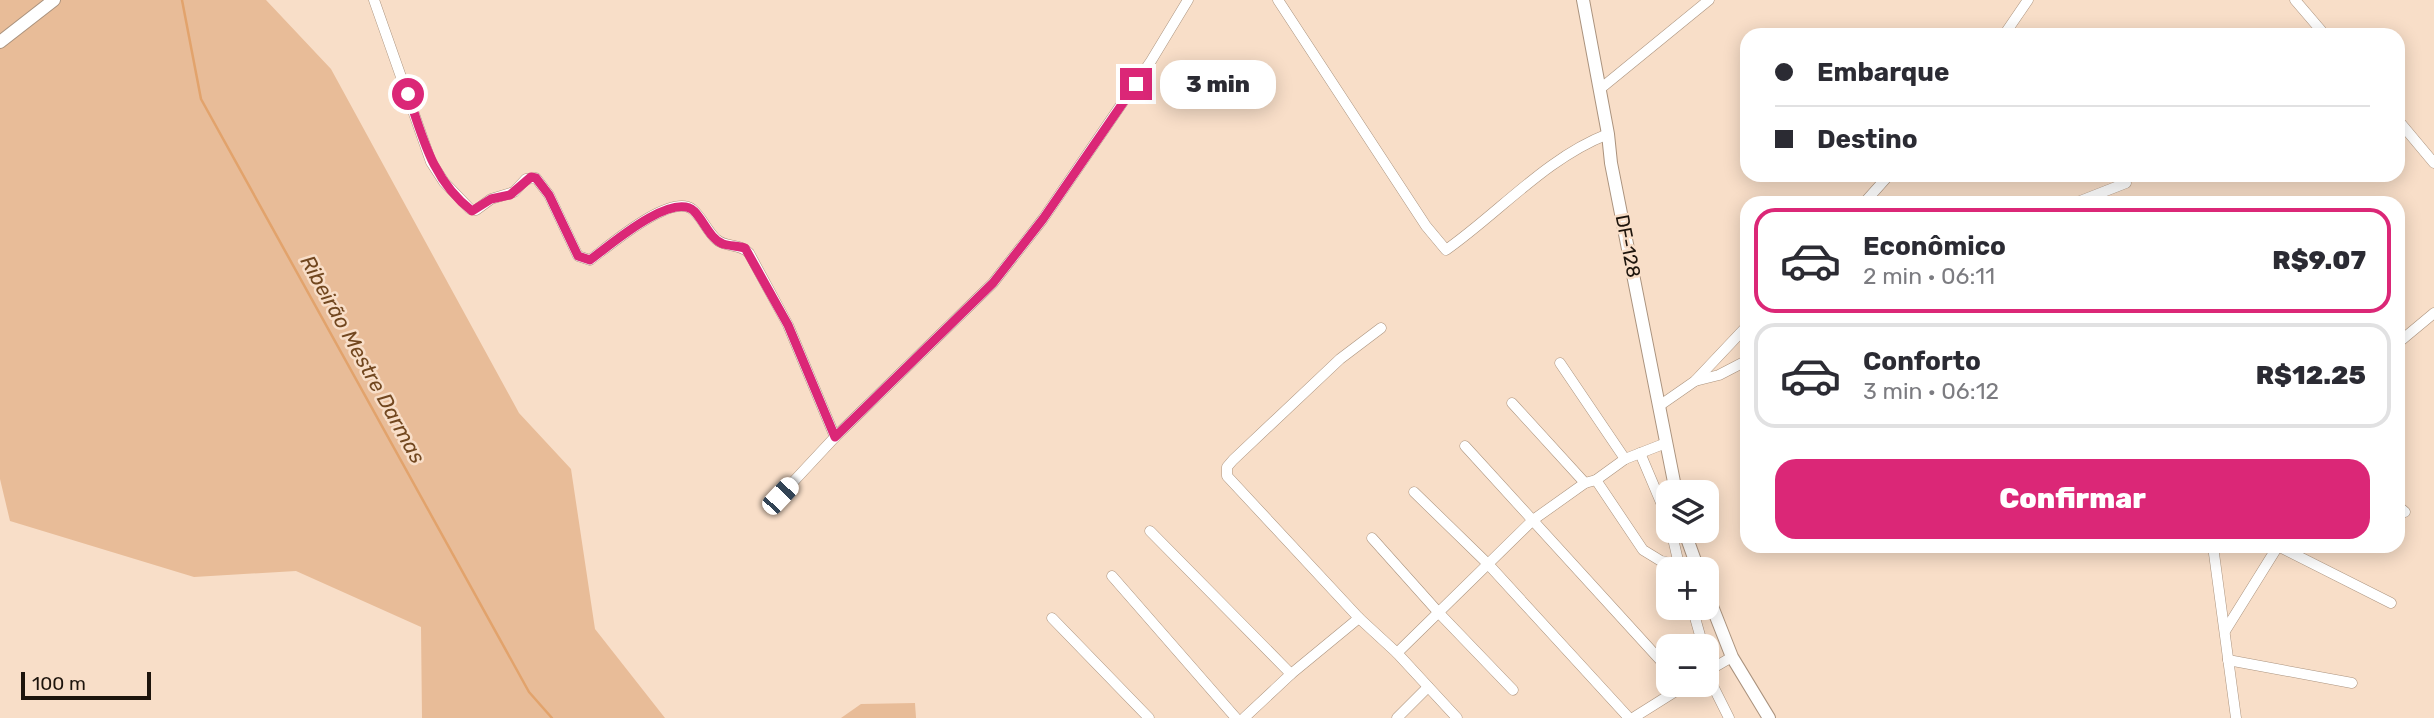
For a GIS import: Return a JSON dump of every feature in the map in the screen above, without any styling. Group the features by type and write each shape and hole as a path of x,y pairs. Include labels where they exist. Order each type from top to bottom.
{"main road":[{"path":"0,42 54,0"},
{"name":"DF-128","path":"1583,0 1611,163 1674,480"},
{"path":"1717,620 1732,657 1769,718"}],"street":[{"path":"374,0 430,162 444,182 470,209 475,210 491,199 510,195 526,179 536,178 549,195 578,256 590,260 652,215 684,206 692,209 715,239 721,243 745,248 749,253 788,325 835,437"},
{"path":"780,496 835,437 993,283 1043,219 1152,61 1188,0"},
{"path":"1278,0 1426,226 1446,250 1554,164 1584,144 1608,134"},
{"path":"1600,89 1709,0"},
{"path":"2009,28 2028,0"},
{"path":"2295,0 2319,28"},
{"path":"2405,128 2434,163"},
{"path":"1870,196 1883,182"},
{"path":"2093,196 2126,183"},
{"path":"2405,337 2434,313"},
{"path":"1381,328 1340,359 1227,467 1227,476 1359,618 1397,653 1457,718"},
{"path":"1659,406 1696,381 1740,333"},
{"path":"1560,363 1625,459"},
{"path":"1696,381 1719,375 1740,363"},
{"path":"1512,403 1590,481 1643,550 1656,558"},
{"path":"1397,653 1534,520 1625,459 1666,443"},
{"path":"1465,446 1656,655"},
{"path":"1640,453 1656,491"},
{"path":"1414,492 1488,564 1631,718 1666,697"},
{"path":"1150,531 1291,674"},
{"path":"1373,538 1513,690"},
{"path":"2214,553 2236,718"},
{"path":"2224,632 2274,553"},
{"path":"2292,553 2391,603"},
{"path":"1112,576 1236,718"},
{"path":"1052,618 1149,718"},
{"path":"1244,718 1291,674 1359,618"},
{"path":"1719,664 1732,657"},
{"path":"2228,660 2352,683"},
{"path":"1397,718 1428,687"},
{"path":"1718,697 1729,718"}],"shaded area":[{"path":"0,0 266,0 331,69 519,413 571,469 595,629 665,718 422,718 421,627 296,571 194,577 10,521 0,479"},
{"path":"915,703 916,718 841,718 861,704"}],"waterway":[{"name":"Ribeirão Mestre Darmas","path":"182,0 201,99 529,692 552,718"}],"route":[{"path":"408,94 430,162 444,182 472,211 491,199 510,195 531,177 536,178 549,195 578,256 585,260 590,260 652,215 684,206 692,209 715,239 721,243 745,248 788,325 835,437 993,283 1043,219 1136,84"}]}
